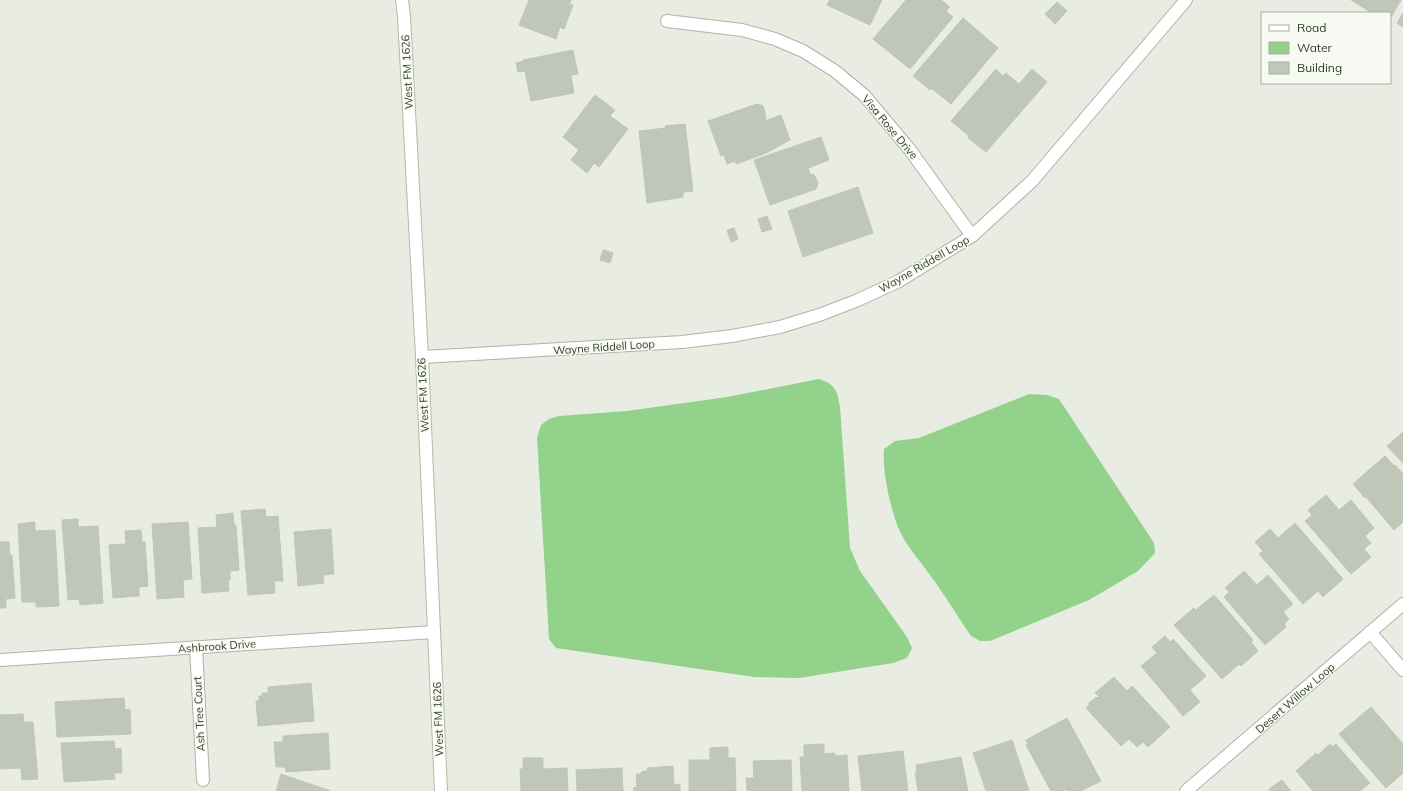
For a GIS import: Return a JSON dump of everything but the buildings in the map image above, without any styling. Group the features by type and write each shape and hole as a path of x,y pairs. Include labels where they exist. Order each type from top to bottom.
{"street":[{"name":"West FM 1626","path":"402,0 422,356 441,791"},
{"name":"Wayne Riddell Loop","path":"422,356 682,342 732,336 780,327 822,314 858,300 899,281 972,236 1032,181 1186,0"},
{"name":"Visa Rose Drive","path":"667,21 742,30 775,39 803,51 835,71 865,96 910,150 972,236"},
{"name":"Desert Willow Loop","path":"1186,791 1403,604"},
{"name":"Ashbrook Drive","path":"0,660 434,632"},
{"path":"1370,632 1403,670"},
{"name":"Ash Tree Court","path":"196,647 203,780"}],"water":[{"path":"819,379 835,389 839,401 850,548 860,571 907,637 912,648 907,658 893,663 799,678 754,677 556,648 549,639 537,438 541,425 549,419 559,416 627,411 727,397"},
{"path":"1029,394 1047,395 1059,399 1154,543 1155,553 1138,571 1089,600 990,641 980,641 971,636 941,590 908,546 901,534 895,519 887,488 884,467 884,449 895,441 919,438"}]}
